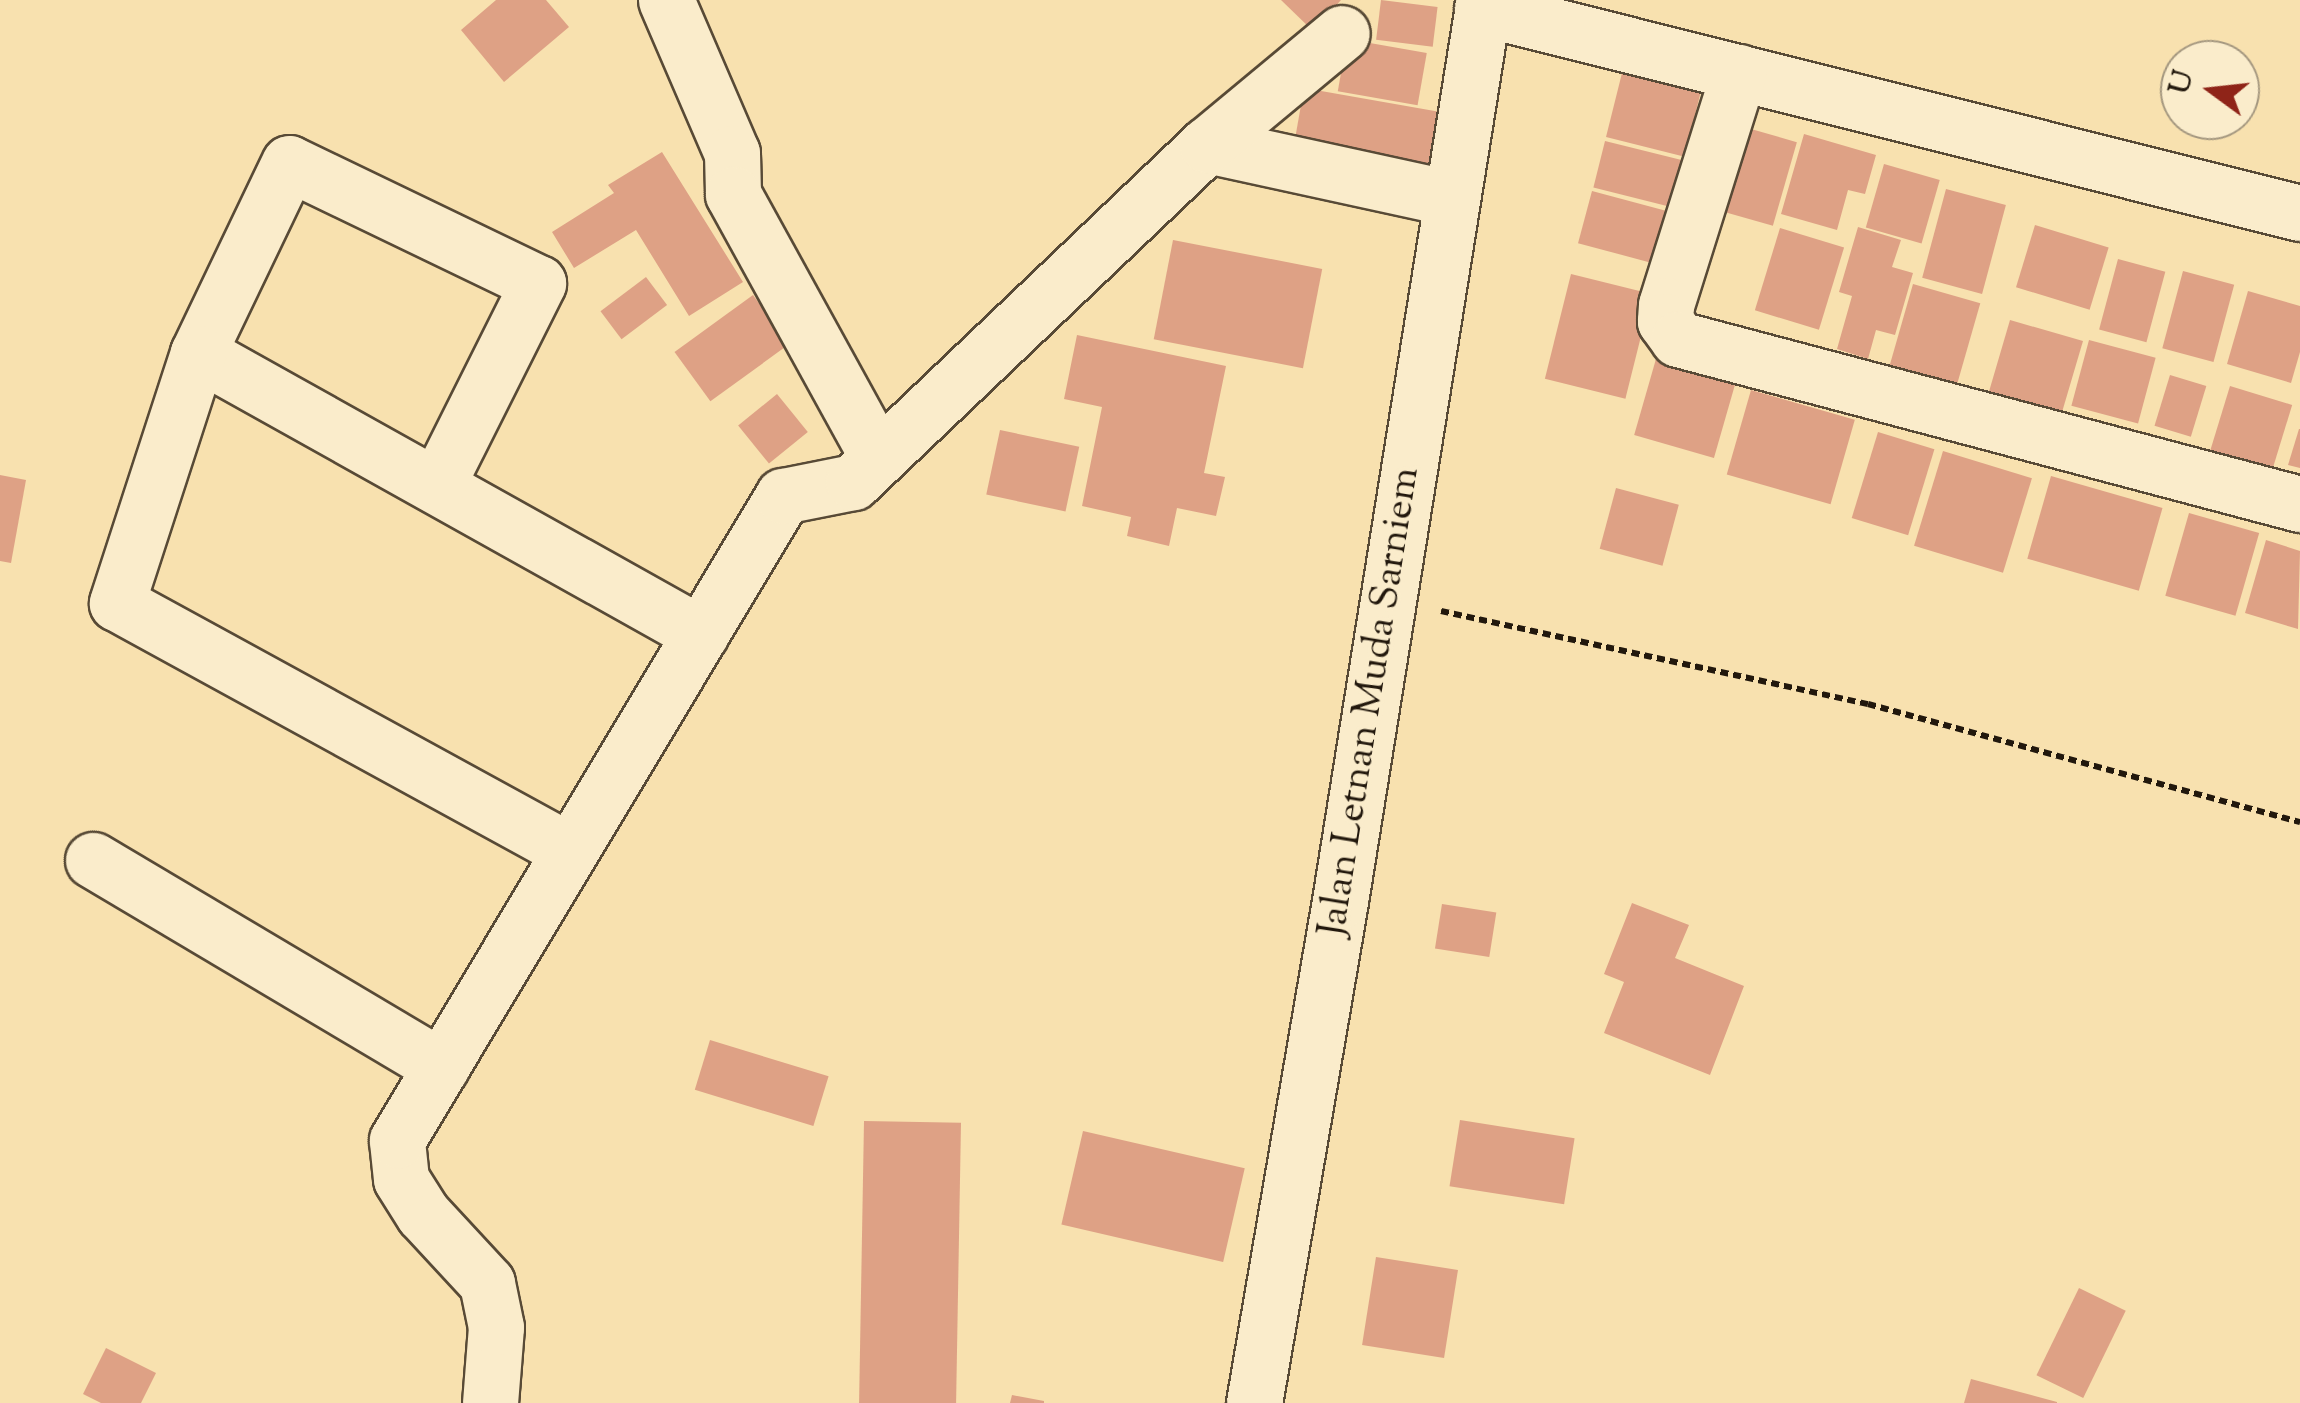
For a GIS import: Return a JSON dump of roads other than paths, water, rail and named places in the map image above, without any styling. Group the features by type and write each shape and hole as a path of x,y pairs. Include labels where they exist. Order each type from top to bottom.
{"street":[{"path":"666,0 732,153 734,194 878,458"},
{"path":"1483,4 2300,212"},
{"name":"Jalan Letnan Muda Sarniem","path":"1254,1403 1483,4"},
{"path":"490,1403 496,1327 487,1283 423,1214 401,1178 398,1140 783,496 854,482 1207,145 1342,33"},
{"path":"1739,72 1666,306 1665,321 1678,339 2300,504"},
{"path":"1207,145 1450,198"},
{"path":"437,485 538,283 289,164 198,352 117,603 570,851"},
{"path":"198,352 701,634"},
{"path":"94,860 441,1067"}]}
